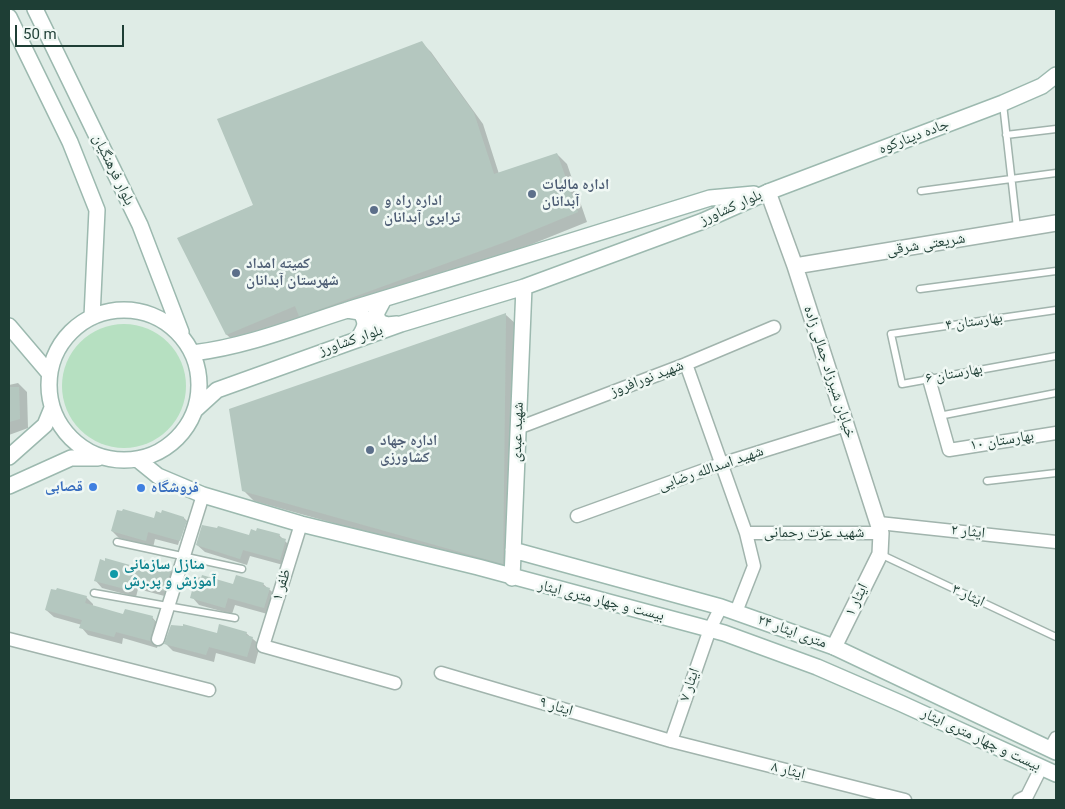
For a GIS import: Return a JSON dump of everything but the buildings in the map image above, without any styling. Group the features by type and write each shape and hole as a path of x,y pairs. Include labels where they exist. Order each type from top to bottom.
{"main road":[{"name":"بلوار فرهنگیان","path":"35,9 140,225 182,336"},
{"name":"بلوار فرهنگیان","path":"9,17 70,142 97,210 92,316"},
{"name":"جاده دینارکوه","path":"768,192 1049,85 1056,75"},
{"name":"خیابان شیرزاد جمالی زاده","path":"768,192 795,266 880,528 880,554"},
{"name":"بلوار کشاورز","path":"196,410 217,390 401,324 524,287 703,221 768,192"},
{"name":"بلوار کشاورز","path":"193,352 221,350 252,342 347,310 710,198 768,192"},
{"name":"شریعتی شرقی","path":"795,266 1056,223"},
{"name":"شهید عبدی","path":"512,578 524,287"},
{"path":"384,299 376,314 379,322 387,325 401,324"},
{"path":"9,486 71,458 108,459 137,459 156,454 173,443 186,428 196,410 200,391 199,372 193,352 182,336 168,323 150,314 130,310 111,311 92,316 76,326 64,339 54,355 48,384 52,408 67,435 93,454 108,459"},
{"path":"347,310 360,312 366,320 365,329 358,339"},
{"path":"9,326 49,373"},
{"path":"9,456 45,425 52,408"},
{"name":"بیست و چهار متری ایثار","path":"137,459 158,476 203,495 301,524 478,567 512,578 717,631 825,671 1046,770"},
{"name":"۲۴ متری ایثار","path":"513,550 721,607 834,647 1052,748"},
{"name":"ایثار ۱","path":"834,647 880,554"},
{"path":"694,625 710,619 712,610 706,603"},
{"path":"717,631 719,621 726,613 736,612"},
{"path":"1046,770 1042,761 1052,748"}],"street":[{"name":"شهید نورافروز","path":"518,428 686,364 774,327"},
{"path":"686,364 746,533 754,566 736,612"},
{"path":"929,379 939,416"},
{"name":"بهارستان ۱۰","path":"939,416 949,450 1056,433"},
{"name":"شهید اسدالله رضایی","path":"577,516 721,464 846,425"},
{"path":"158,639 203,495"},
{"name":"ظفر ۱","path":"301,524 263,646 395,683"},
{"name":"شهید عزت رحمانی","path":"746,533 880,528"},
{"name":"ایثار ۲","path":"880,528 1056,542"},
{"name":"ایثار ۷","path":"671,741 717,631 721,607"},
{"path":"9,639 208,690"},
{"name":"ایثار ۹","path":"441,673 671,741"},
{"name":"ایثار ۸","path":"671,741 904,800"},
{"path":"1019,800 1027,796 1046,770"}],"lane":[{"path":"1003,103 1017,230"},
{"path":"1006,135 1056,129"},
{"path":"921,191 1056,172"},
{"path":"920,289 1056,271"},
{"name":"بهارستان ۴","path":"891,334 1056,310"},
{"name":"بهارستان ۶","path":"891,334 902,384 1056,356"},
{"path":"939,416 1056,393"},
{"path":"987,481 1056,473"},
{"path":"117,542 242,569"},
{"name":"ایثار ۳","path":"880,554 1056,637"},
{"path":"94,593 168,608 235,618"}],"green space":[{"path":"124,324 148,329 168,342 181,362 186,386 181,410 168,430 148,443 124,448 100,443 80,430 67,410 62,386 67,362 80,342 100,329"}],"place":[{"name":"اداره مالیات آبدانان","path":"532,194"},
{"name":"اداره راه و ترابری آبدانان","path":"374,210"},
{"name":"کمیته امداد شهرستان آبدانان","path":"236,273"},
{"name":"اداره جهاد کشاورزی","path":"370,450"},
{"name":"قصابی","path":"93,487"},
{"name":"فروشگاه","path":"141,488"},
{"name":"منازل سازمانی آموزش و پر.رش","path":"114,574"}]}
